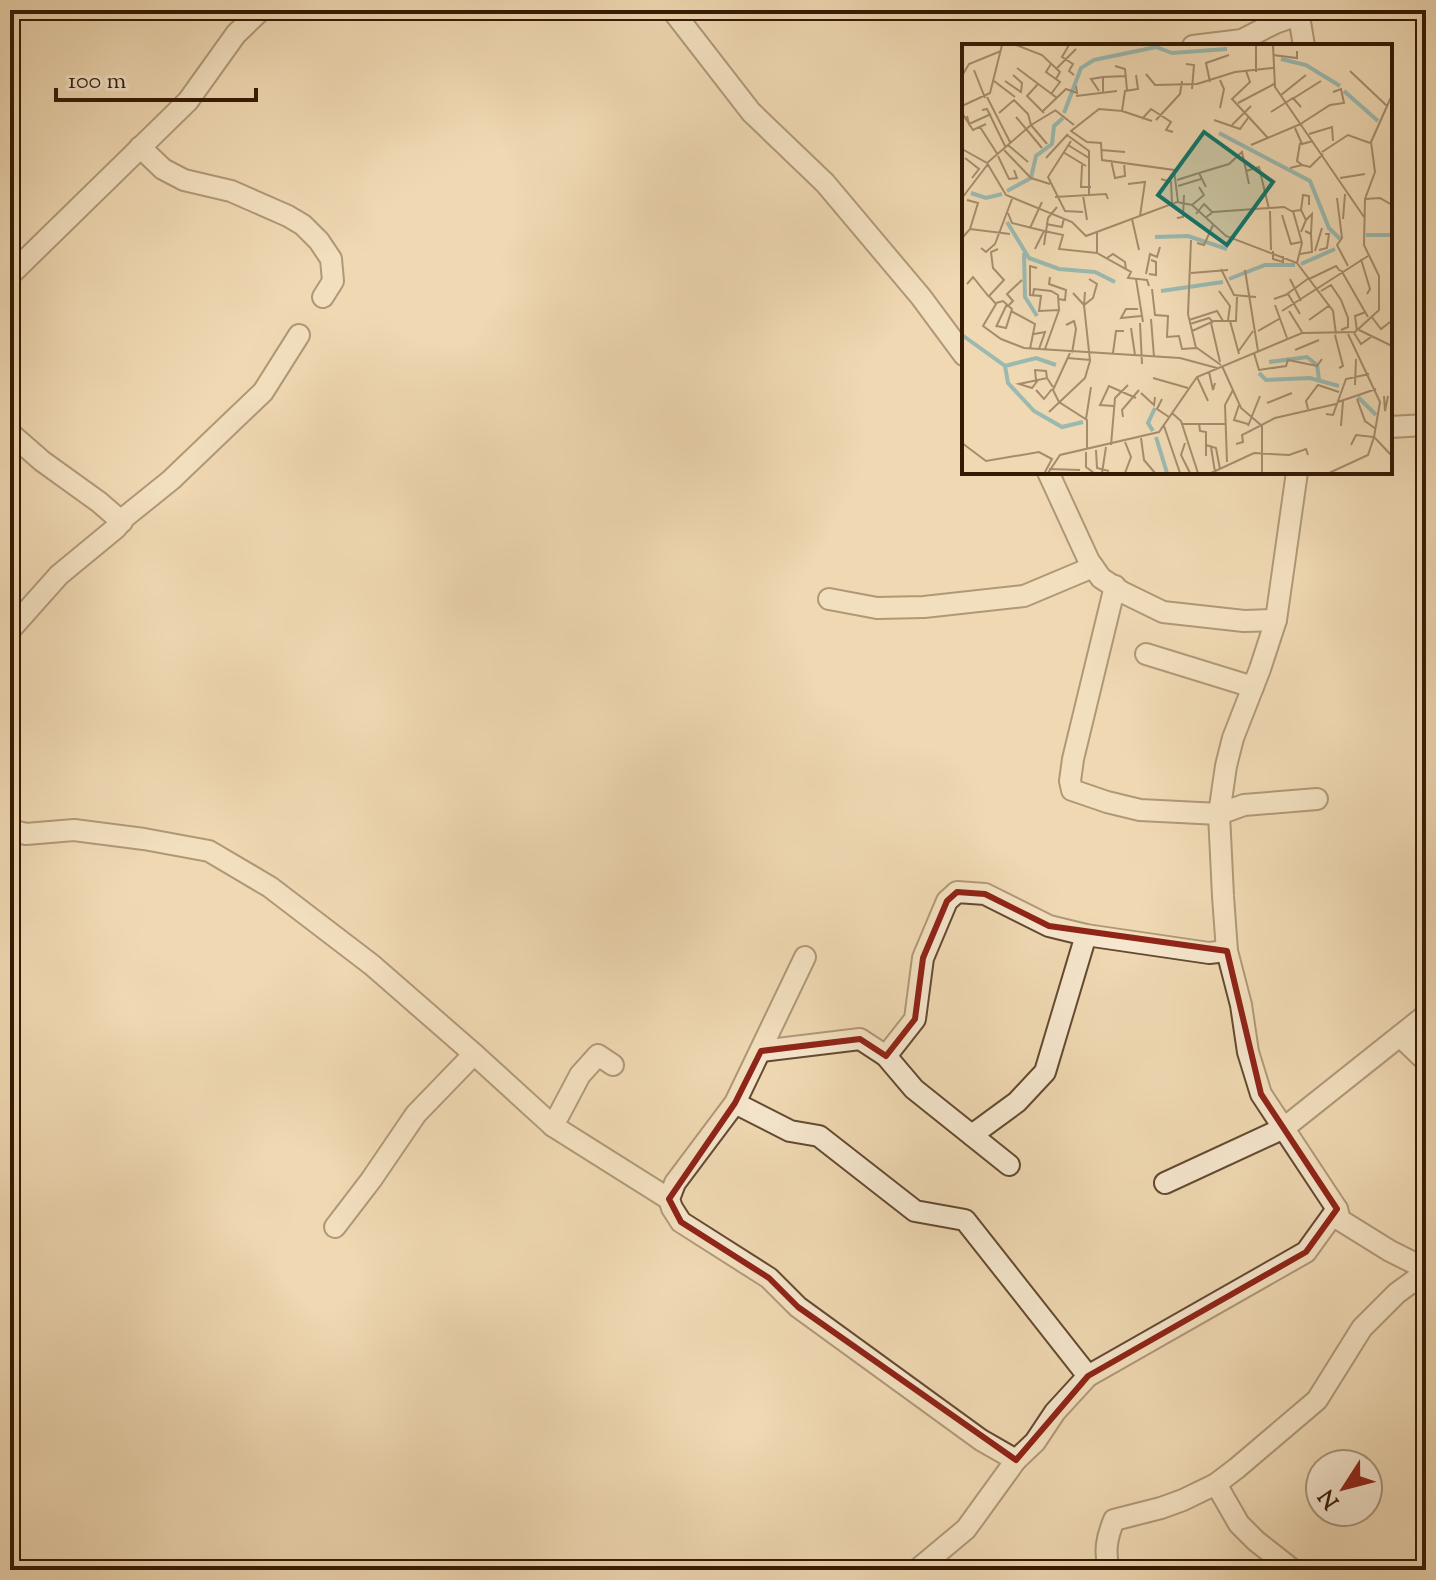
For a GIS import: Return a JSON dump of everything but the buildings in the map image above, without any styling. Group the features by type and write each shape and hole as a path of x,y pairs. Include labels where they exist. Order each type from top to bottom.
{"street":[{"path":"10,275 188,101 236,34 261,10"},
{"path":"672,10 751,112 825,183 921,297 962,352"},
{"path":"1209,44 1242,40 1298,12 1304,44"},
{"path":"140,147 163,169 184,180 231,191 303,225 331,259 333,281 323,297"},
{"path":"10,630 59,575 171,480 263,392 299,335"},
{"path":"1392,427 1426,425"},
{"path":"10,433 122,522"},
{"path":"1049,474 1093,567 1101,578 1122,592 1163,612 1244,621 1276,620"},
{"path":"1109,1570 1106,1549 1114,1520 1161,1508 1216,1484 1308,1409 1325,1388 1362,1328 1397,1293 1426,1270 1340,1220 1337,1209 1261,1094 1248,1052 1241,1005 1227,951 1219,814 1226,766 1233,738 1276,620 1297,474"},
{"path":"829,599 877,608 924,607 1024,596 1093,567"},
{"path":"1115,586 1077,743 1070,786 1075,792 1140,810 1219,814 1244,805 1317,799"},
{"path":"1146,654 1253,687"},
{"path":"10,830 26,834 74,830 209,851 270,887 372,965 553,1126 669,1199"},
{"path":"886,1056 915,1019 923,958 947,901 957,892 985,894 1049,926 1086,935 1209,953 1227,951"},
{"path":"972,1135 1017,1102 1045,1072 1086,935"},
{"path":"805,957 735,1103 675,1183 669,1199 672,1208 681,1222 769,1278 798,1307 981,1440 1016,1460"},
{"path":"1165,1183 1284,1128 1426,1015"},
{"path":"1400,1036 1426,1061"},
{"path":"761,1051 860,1039 886,1056 914,1089 1009,1165"},
{"path":"335,1227 416,1114 474,1054"},
{"path":"553,1126 580,1075 598,1055 613,1065"},
{"path":"735,1103 790,1131 819,1136 915,1211 965,1220 1088,1376"},
{"path":"917,1570 966,1529 1016,1460 1035,1442 1055,1412 1088,1376 1306,1252 1337,1209"},
{"path":"1216,1484 1239,1524 1293,1570"}],"highlighted area":[{"path":"957,892 985,894 1049,926 1227,951 1261,1094 1337,1209 1306,1252 1088,1376 1016,1460 798,1307 769,1278 681,1222 669,1199 735,1103 761,1051 860,1039 886,1056 915,1019 923,958 947,901"}]}
